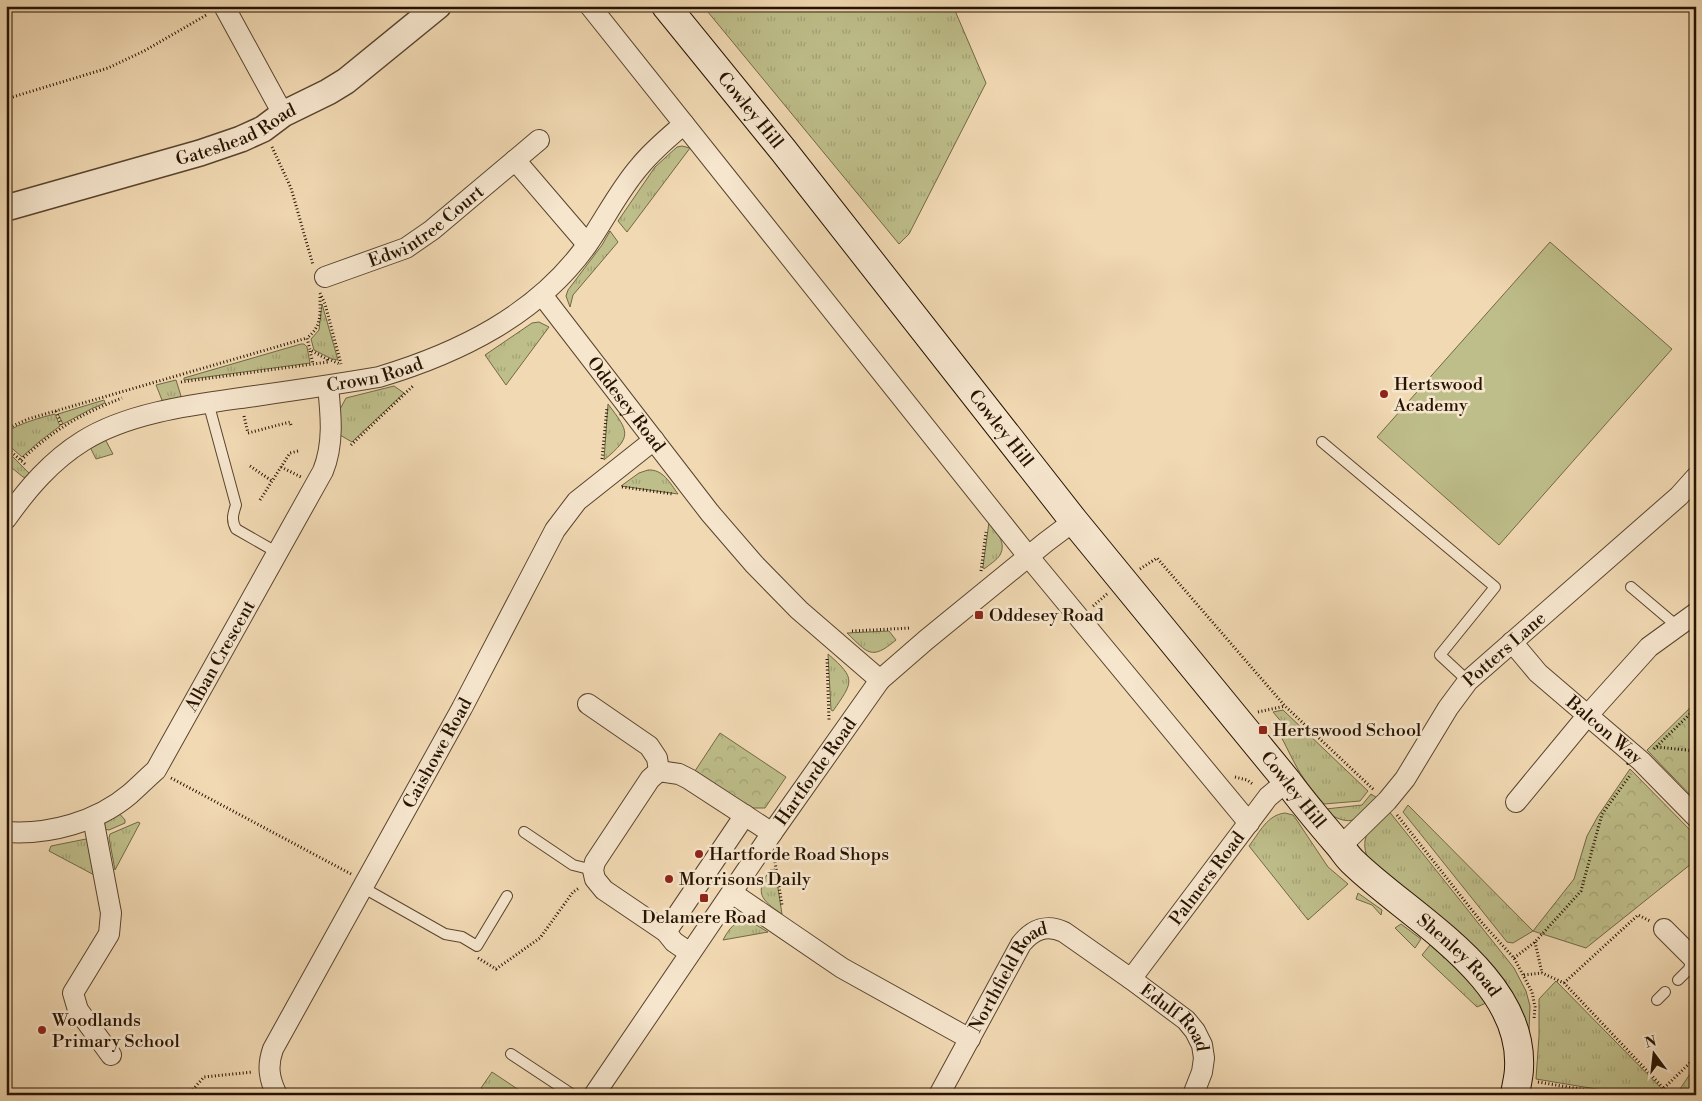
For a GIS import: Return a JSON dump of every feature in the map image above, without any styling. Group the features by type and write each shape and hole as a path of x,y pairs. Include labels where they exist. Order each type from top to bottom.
{"main road":[{"name":"Cowley Hill","path":"666,6 782,150 1074,521 1311,814 1340,847"},
{"name":"Shenley Road","path":"1340,847 1353,862 1467,960 1493,988 1505,1008 1513,1030 1518,1049 1523,1088"}],"street":[{"name":"Gateshead Road","path":"6,208 200,153 241,139 263,129 283,114 346,81 438,6"},
{"path":"590,6 1028,556 1248,823"},
{"path":"219,8 283,114"},
{"name":"Crown Road","path":"6,519 39,476 60,457 113,426 163,411 208,402 330,386 380,377 412,367 459,348 490,331 542,295 567,269 587,244 614,200 640,166 684,124"},
{"name":"Edwintree Court","path":"319,282 406,248 432,230 539,140"},
{"path":"515,160 587,244"},
{"name":"Oddesey Road","path":"542,295 710,513 754,564 799,610 880,680"},
{"name":"Alban Crescent","path":"6,832 25,833 58,828 92,818 129,795 156,770 323,470 328,458 330,444 330,386"},
{"name":"Caishowe Road","path":"269,1071 273,1049 462,708 555,530 577,501 654,440"},
{"name":"Potters Lane","path":"1340,847 1387,802 1405,779 1448,708 1468,681 1679,496 1696,477"},
{"name":"Hartforde Road","path":"594,1095 772,833 880,680 1028,556 1074,521"},
{"path":"1516,802 1587,716 1649,647 1696,613"},
{"name":"Balcon Way","path":"1512,642 1538,674 1641,761 1696,817"},
{"path":"588,704 649,746 657,758 660,771"},
{"path":"690,953 674,942 666,932 604,890 594,874 594,862 650,779 660,771 679,774 772,833"},
{"name":"Palmers Road","path":"1131,979 1268,797 1286,781"},
{"name":"Hartforde Road","path":"666,932 744,815"},
{"path":"92,818 112,913 109,934 73,993 78,1010 111,1056"},
{"path":"732,893 842,968 970,1039"},
{"name":"Northfield Road","path":"939,1095 1021,944 1028,935 1044,928 1054,928 1064,932 1131,979"},
{"path":"1664,928 1694,957"},
{"name":"Edulf Road","path":"1131,979 1186,1020 1195,1031 1202,1046 1204,1058 1202,1072 1194,1095"},
{"path":"269,1071 277,1095"}],"lane":[{"path":"208,402 236,505 232,523 236,529 278,552"},
{"path":"1322,442 1495,587 1440,656 1468,681"},
{"path":"1631,587 1677,626"},
{"path":"524,832 573,865 594,874"},
{"path":"363,885 445,934 462,937 477,946 507,896"},
{"path":"1678,980 1689,969 1694,957"},
{"path":"1657,1000 1665,992"},
{"path":"511,1054 573,1095"}],"path":[{"path":"6,99 120,63 219,8"},
{"path":"263,129 292,188 341,364 328,361 310,350"},
{"path":"6,429 28,419 307,338 316,331 320,316 319,282"},
{"path":"307,338 313,364"},
{"path":"181,382 328,361"},
{"path":"328,361 330,386"},
{"path":"351,445 417,382"},
{"path":"21,460 62,426 83,414 122,398"},
{"path":"601,464 607,399"},
{"path":"56,411 62,426"},
{"path":"244,415 248,433 290,422 290,425"},
{"path":"6,446 39,476"},
{"path":"260,500 290,454 298,451 297,449"},
{"path":"250,466 272,481"},
{"path":"281,467 301,477"},
{"path":"616,486 682,496"},
{"path":"981,574 987,526"},
{"path":"1134,573 1157,558 1284,706 1387,802 1483,924 1514,958 1532,992 1535,1007 1534,1024"},
{"path":"1088,610 1109,592"},
{"path":"851,631 914,628"},
{"path":"826,650 829,720"},
{"path":"1257,712 1284,706"},
{"path":"1514,958 1535,942 1581,890 1602,814 1641,761 1696,708"},
{"path":"1656,747 1696,751"},
{"path":"156,770 363,885"},
{"path":"775,859 783,908"},
{"path":"474,955 496,969 540,938 573,892 594,874"},
{"path":"1564,983 1638,915 1664,928"},
{"path":"1535,942 1542,973"},
{"path":"1523,975 1542,973 1564,983 1670,1095"},
{"path":"1664,1088 1696,1057"},
{"path":"188,1095 204,1077 269,1071"},
{"path":"1523,1088 1616,1095"}],"green space":[{"path":"703,6 953,6 986,83 909,234 899,244"},
{"path":"677,147 690,148 627,232 618,221 655,167"},
{"path":"610,231 618,242 573,295 570,307 566,296 568,290 602,245"},
{"path":"1550,242 1672,349 1499,545 1377,437"},
{"path":"322,304 338,360 314,350 311,339 319,330"},
{"path":"539,322 549,327 506,385 485,355 532,323"},
{"path":"301,344 307,347 310,363 184,380 184,378"},
{"path":"176,380 181,396 178,399 165,402 162,400 156,385"},
{"path":"394,386 404,393 352,442 340,435 339,411 346,398"},
{"path":"104,400 105,403 63,424 58,414"},
{"path":"608,404 624,428 625,434 620,445 604,460"},
{"path":"55,414 60,426 22,457 6,443 6,432 24,423"},
{"path":"105,439 113,454 96,459 90,447"},
{"path":"6,450 30,474 27,478 23,477 6,463"},
{"path":"648,470 662,474 678,494 621,486 639,473"},
{"path":"989,522 1000,537 1002,551 997,559 984,569 983,567"},
{"path":"889,631 896,640 881,651 875,652 865,650 847,633"},
{"path":"828,654 844,669 849,681 845,693 833,711 831,710"},
{"path":"1696,702 1696,801 1647,750"},
{"path":"1283,710 1368,791 1360,801 1324,804 1301,773 1277,730 1284,725 1273,712"},
{"path":"720,733 786,777 765,808 751,808 695,771"},
{"path":"1630,769 1696,836 1696,860 1586,948 1533,931 1574,879 1587,836 1598,816"},
{"path":"1371,794 1379,799 1360,817 1354,820 1342,820 1324,811 1326,809 1362,805"},
{"path":"1408,805 1533,931 1513,943 1507,942 1403,812"},
{"path":"1388,810 1514,968 1526,991 1530,1006 1528,1054 1520,1018 1368,859 1365,851 1366,837 1372,826"},
{"path":"118,812 125,820 125,823 109,830 104,829 105,822"},
{"path":"1285,813 1293,815 1328,867 1348,884 1308,920 1249,846 1260,830 1273,817"},
{"path":"138,822 140,823 115,870 109,838 110,834"},
{"path":"91,838 98,877 49,851 51,846"},
{"path":"775,869 782,914 765,900 761,890 770,870"},
{"path":"1358,893 1382,910 1381,915 1372,905 1356,899"},
{"path":"748,920 768,932 723,940 732,926"},
{"path":"1401,924 1421,939 1415,948 1395,928"},
{"path":"1430,945 1460,972 1486,1003 1477,1007 1422,955"},
{"path":"1556,981 1668,1095 1632,1095 1536,1079 1539,999"},
{"path":"1696,1065 1696,1095 1676,1095"},
{"path":"492,1072 525,1094 491,1095 481,1088"}],"place":[{"name":"Hertswood Academy","path":"1384,394"},
{"name":"Oddesey Road","path":"979,615"},
{"name":"Hertswood School","path":"1263,730"},
{"name":"Hartforde Road Shops","path":"699,854"},
{"name":"Morrisons Daily","path":"669,879"},
{"name":"Delamere Road","path":"704,898"},
{"name":"Woodlands Primary School","path":"42,1030"}]}
